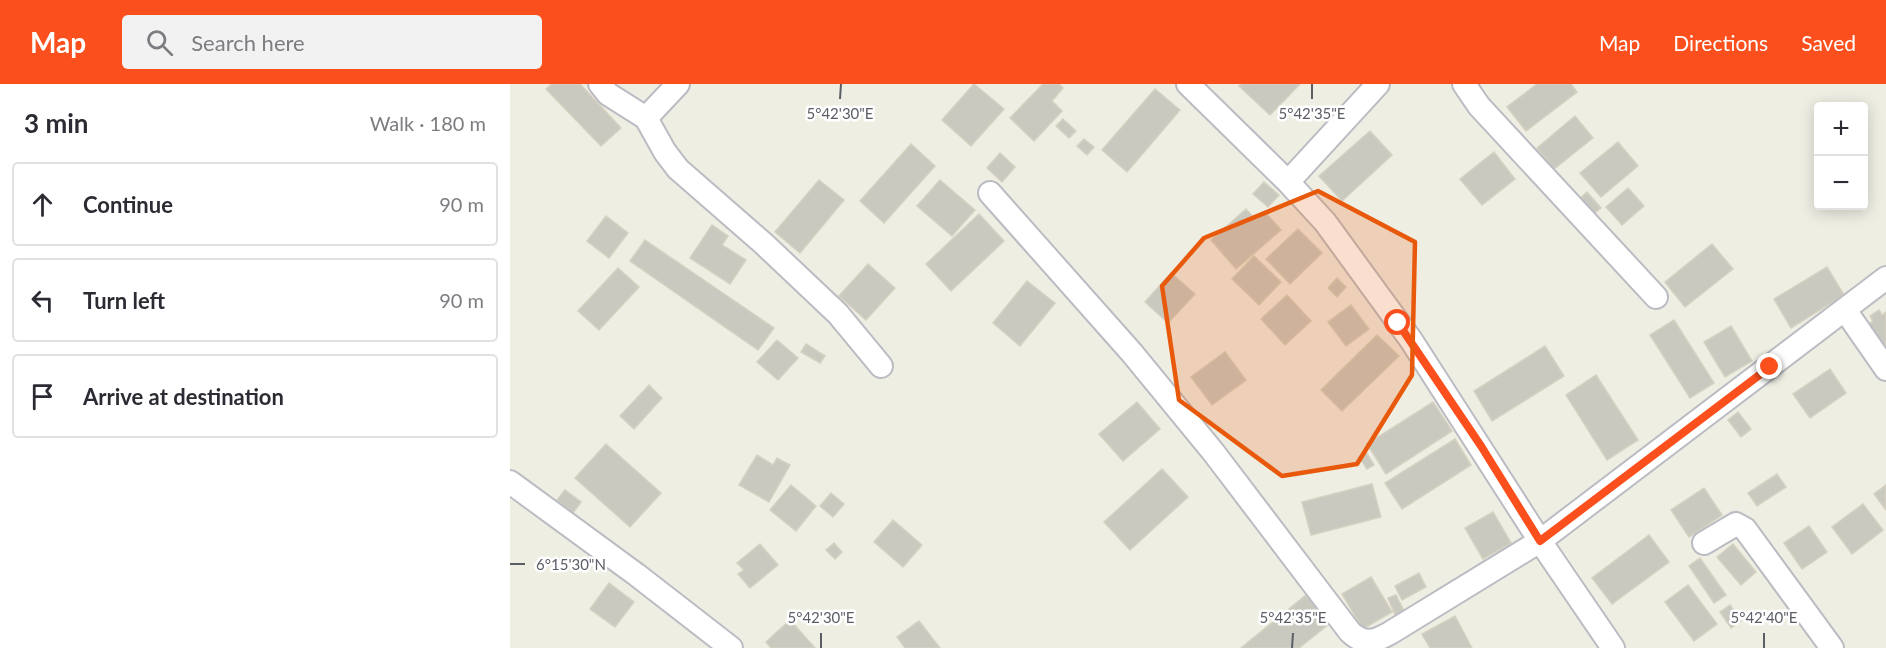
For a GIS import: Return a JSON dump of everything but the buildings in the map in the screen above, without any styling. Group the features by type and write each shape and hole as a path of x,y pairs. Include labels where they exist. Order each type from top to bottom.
{"street":[{"path":"600,84 608,94 646,118 657,140 678,169 764,244 838,314 881,366"},
{"path":"646,118 678,84"},
{"path":"1188,84 1325,222 1411,340 1540,541 1613,648"},
{"path":"1287,182 1378,84"},
{"path":"1464,84 1479,106 1656,297"},
{"path":"990,193 1132,353 1214,453 1342,622 1357,639 1373,641 1390,633 1540,541 1886,278"},
{"path":"1845,310 1886,369"},
{"path":"510,482 637,575 731,648"},
{"path":"1704,543 1736,524 1745,530 1832,648"}],"highlighted area":[{"path":"1318,191 1415,242 1412,375 1357,464 1282,476 1179,400 1162,286 1204,238"}],"route":[{"path":"1398,323 1481,446 1540,541 1770,367"}]}
